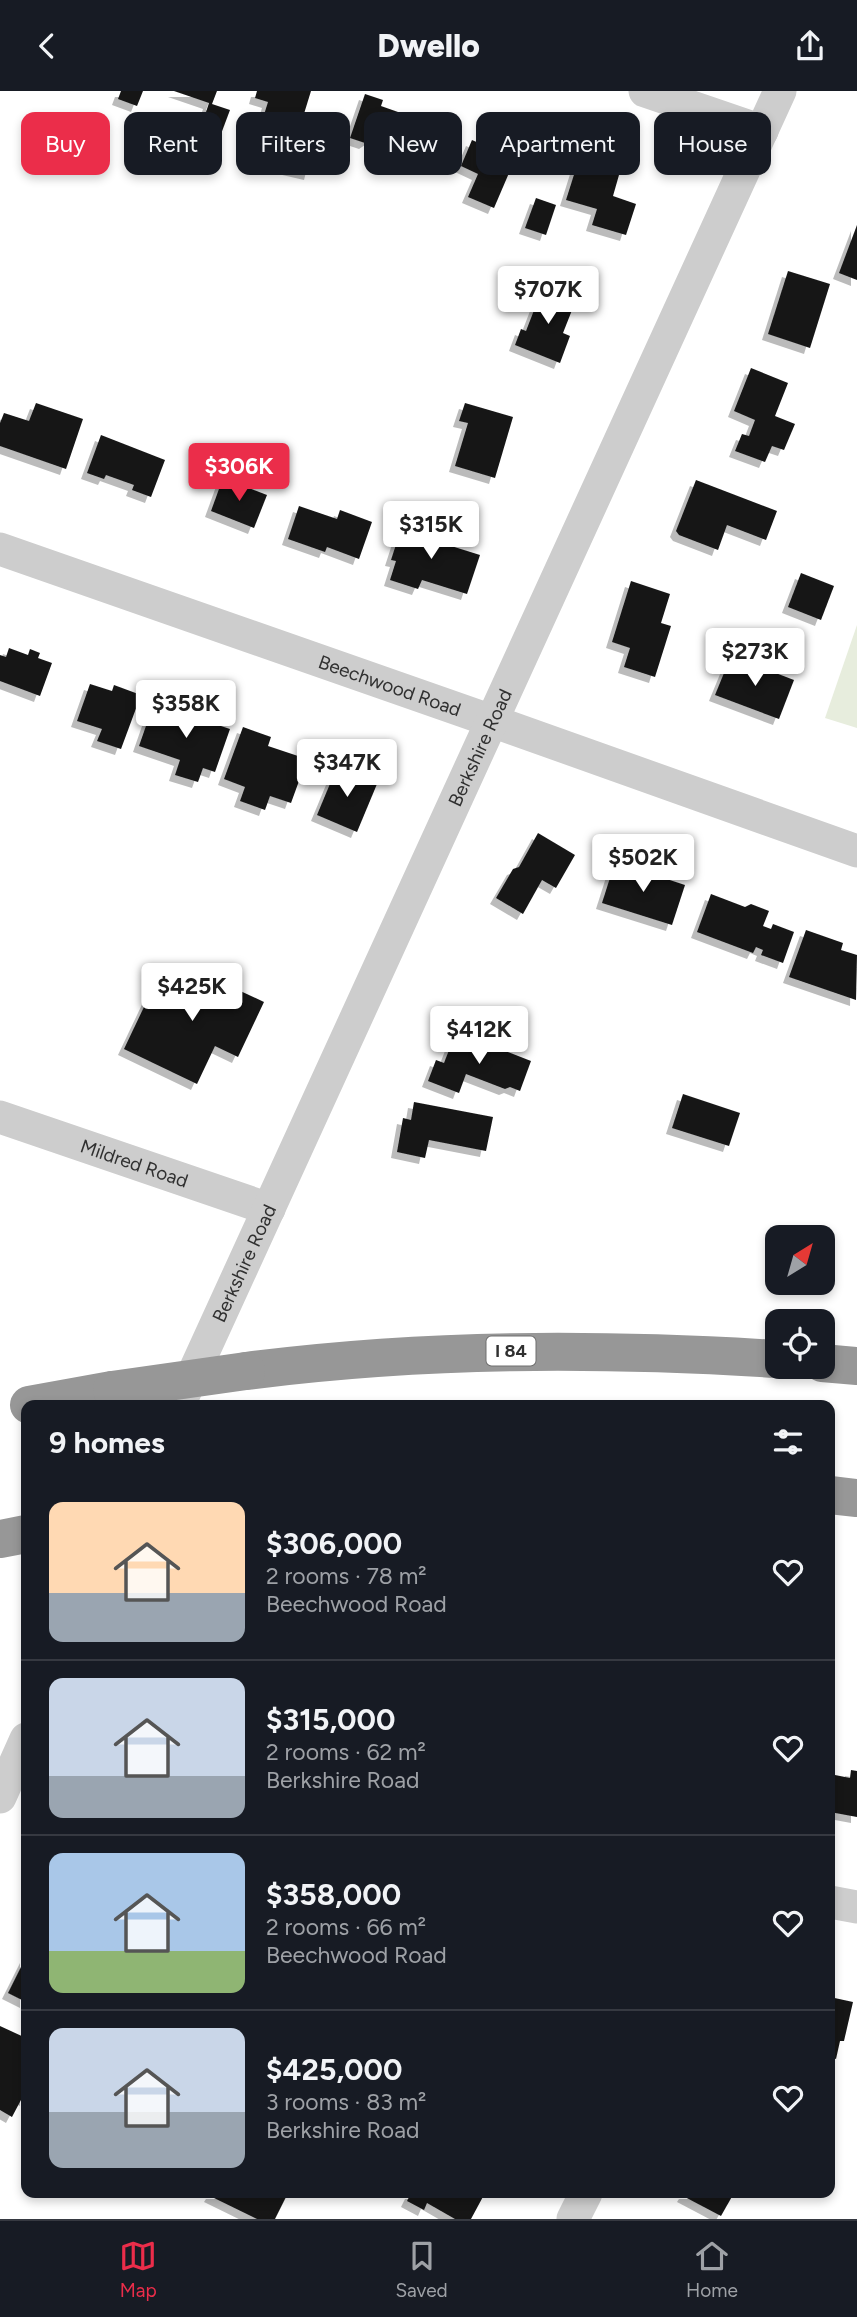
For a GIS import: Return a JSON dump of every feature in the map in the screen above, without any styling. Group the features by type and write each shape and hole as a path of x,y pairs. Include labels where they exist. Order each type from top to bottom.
{"highway":[{"name":"I 84","path":"60,1400 246,1371 383,1357 477,1352 657,1352 765,1358"},
{"path":"835,1364 857,1366"},
{"name":"I 84","path":"0,1411 21,1407"},
{"path":"835,1496 857,1498"},
{"path":"0,1539 21,1535"}],"street":[{"path":"645,91 706,112"},
{"name":"Berkshire Road","path":"771,112 780,91"},
{"name":"Berkshire Road","path":"181,1400 742,175"},
{"name":"Beechwood Road","path":"0,549 857,851"},
{"name":"Mildred Road","path":"0,1117 269,1209"},
{"path":"0,1797 21,1750"},
{"path":"835,1903 857,1907"},
{"path":"573,2219 584,2198"}],"green space":[{"path":"857,625 857,728 825,718"}],"building":[{"path":"121,91 143,91 137,106 118,99"},
{"path":"174,91 217,91 212,104 230,110 222,131 222,112 206,112 209,103"},
{"path":"257,91 311,91 305,112 265,112 268,102 255,98"},
{"path":"365,94 383,100 381,106 398,112 364,112 364,143 350,138"},
{"path":"472,140 476,142 476,173 462,166"},
{"path":"478,175 508,175 494,208 468,197"},
{"path":"574,175 619,175 613,196 636,204 626,235 592,225 597,209 566,200"},
{"path":"536,198 556,205 546,235 525,228"},
{"path":"857,225 857,280 839,273"},
{"path":"788,271 830,284 810,348 768,334"},
{"path":"543,287 576,300 563,333 570,336 560,363 515,345 521,329 526,331"},
{"path":"751,368 788,383 775,416 795,424 784,450 772,446 765,462 735,451 742,434 749,436 755,420 734,411"},
{"path":"36,403 83,419 66,469 0,446 0,423 4,413 29,421"},
{"path":"465,403 513,417 495,478 455,466 468,423 459,421"},
{"path":"101,435 165,460 151,497 132,490 134,485 106,475 104,479 87,473"},
{"path":"223,478 267,495 254,528 211,511"},
{"path":"696,480 777,511 766,540 727,525 718,550 679,535 676,531"},
{"path":"299,506 337,519 340,510 372,522 359,559 327,547 325,552 288,539"},
{"path":"403,523 434,532 432,540 480,555 467,594 422,580 418,589 390,580 396,561 391,560"},
{"path":"801,573 834,586 821,620 788,607"},
{"path":"631,581 670,594 661,623 671,626 655,677 624,667 630,648 612,642"},
{"path":"9,648 28,655 30,649 40,653 38,658 52,663 40,696 0,681 0,655 6,657"},
{"path":"731,656 794,680 779,719 715,695"},
{"path":"90,684 112,691 114,685 141,695 121,749 97,741 102,729 77,721"},
{"path":"154,703 184,714 185,708 217,719 215,724 230,729 215,772 203,768 198,782 175,775 180,760 139,746"},
{"path":"243,727 271,737 268,746 307,759 291,803 270,796 265,810 240,801 245,787 224,779"},
{"path":"337,767 377,784 357,832 317,815"},
{"path":"538,833 575,855 556,888 542,880 523,914 496,898 513,869 519,867"},
{"path":"615,862 685,885 672,925 602,903"},
{"path":"711,894 745,907 751,904 769,911 763,926 771,929 773,924 794,932 783,963 761,955 763,950 756,947 753,953 697,932"},
{"path":"806,930 843,943 841,950 857,955 856,1000 789,977"},
{"path":"163,967 190,980 195,970 264,1002 238,1057 215,1046 197,1084 124,1049"},
{"path":"456,1032 531,1061 520,1091 510,1087 505,1089 466,1074 459,1093 428,1081 436,1060 444,1063"},
{"path":"683,1094 740,1113 729,1146 672,1128"},
{"path":"414,1102 493,1117 486,1151 429,1140 425,1158 397,1152 403,1118 411,1120"},
{"path":"851,1770 857,1771 857,1817 835,1813 835,1775 850,1778"},
{"path":"21,1967 21,2000 8,1993"},
{"path":"835,1998 853,2002 844,2041 840,2041 836,2059"},
{"path":"0,2026 21,2036 21,2100 12,2117 0,2110"},
{"path":"214,2198 286,2198 275,2219 257,2219"},
{"path":"408,2198 482,2198 471,2219 455,2219 427,2203 424,2210 407,2201"},
{"path":"687,2198 731,2198 721,2216"}]}
